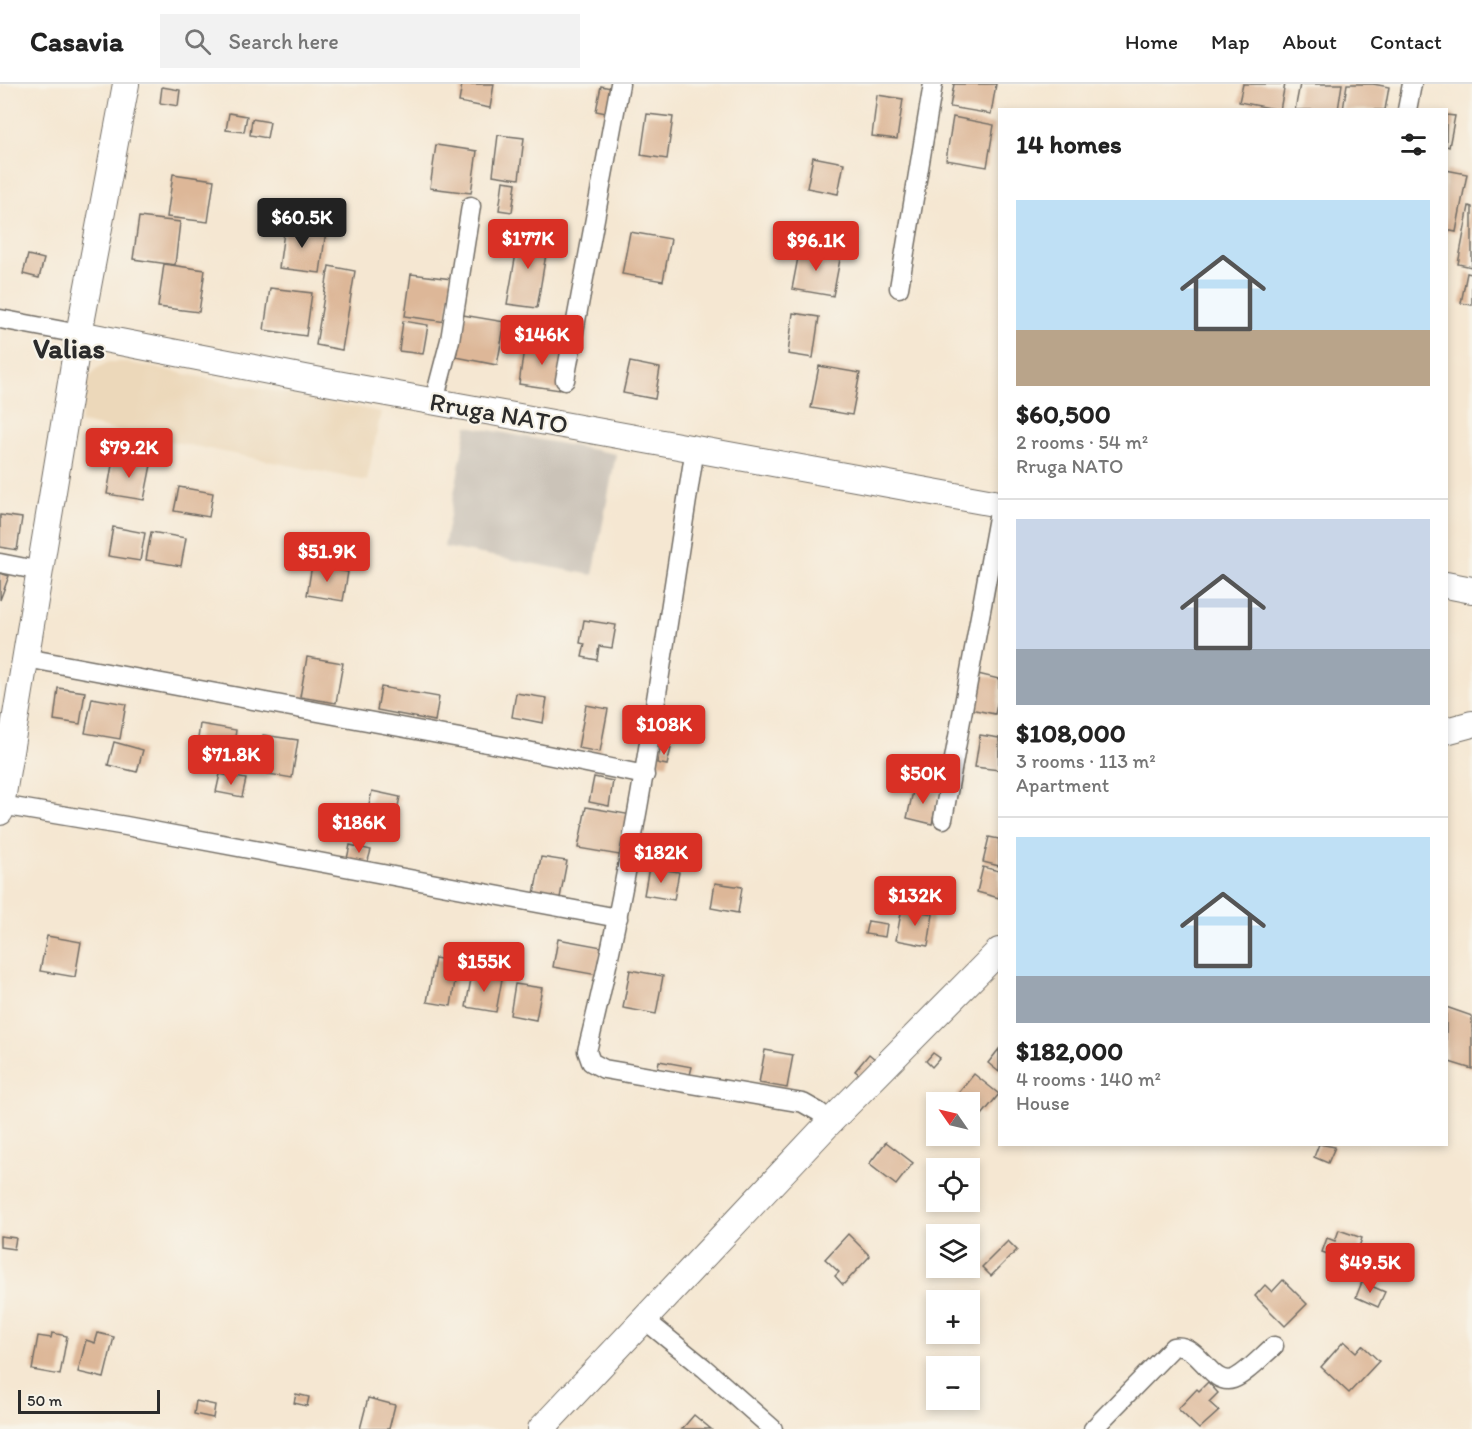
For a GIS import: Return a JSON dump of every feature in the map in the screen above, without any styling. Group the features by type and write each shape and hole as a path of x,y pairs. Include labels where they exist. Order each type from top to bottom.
{"main road":[{"path":"2,795 79,334 126,84"},
{"name":"Rruga NATO","path":"79,334 998,504"},
{"path":"1448,585 1472,590"},
{"path":"1448,730 1472,724"},
{"path":"541,1429 830,1122 998,952"}],"street":[{"path":"565,380 620,84"},
{"path":"899,288 933,84"},
{"path":"1407,108 1412,84"},
{"path":"434,401 450,340 471,206"},
{"name":"Rruga NATO","path":"0,319 79,334"},
{"path":"695,448 645,775 618,918 587,1051 591,1062 604,1069 803,1103 819,1112 830,1122"},
{"path":"943,819 998,517"},
{"path":"0,563 41,571"},
{"path":"26,658 491,744 645,775"},
{"path":"2,795 126,826 618,918"},
{"path":"645,1320 773,1429"},
{"path":"1092,1429 1173,1347 1179,1346 1190,1350 1215,1374 1226,1380 1240,1375 1274,1346"}],"shaded area":[{"path":"108,362 124,362 381,412 367,481 80,423 88,380 96,369"},
{"path":"467,426 616,454 593,575 444,547"}],"building":[{"path":"462,84 494,84 490,108 459,102"},
{"path":"954,84 996,84 991,114 950,107"},
{"path":"1243,84 1285,84 1280,108 1239,102"},
{"path":"1300,84 1342,84 1338,108 1295,108"},
{"path":"1347,84 1373,84 1389,87 1385,108 1343,108"},
{"path":"601,86 616,89 611,114 596,111"},
{"path":"162,87 180,90 178,106 160,103"},
{"path":"877,95 903,99 897,139 872,136"},
{"path":"229,113 247,116 244,132 226,130"},
{"path":"647,114 673,117 667,159 641,155"},
{"path":"1448,115 1455,116 1448,147"},
{"path":"953,117 994,125 987,167 946,160"},
{"path":"252,119 270,122 267,138 250,135"},
{"path":"498,135 524,138 519,179 493,175"},
{"path":"436,145 477,151 471,193 430,188"},
{"path":"813,157 844,163 838,194 807,188"},
{"path":"1448,170 1467,174 1456,232 1448,230"},
{"path":"173,174 214,180 208,222 167,217"},
{"path":"503,181 516,183 512,212 499,210"},
{"path":"1469,206 1472,207 1472,267 1458,264"},
{"path":"139,217 180,222 175,265 133,259"},
{"path":"285,225 326,231 320,273 279,268"},
{"path":"520,231 549,236 537,308 507,304"},
{"path":"630,232 671,239 663,281 622,274"},
{"path":"800,247 841,254 833,296 792,289"},
{"path":"28,255 44,259 39,278 23,274"},
{"path":"164,264 205,270 199,312 158,307"},
{"path":"329,266 355,271 342,350 316,345"},
{"path":"1467,273 1472,274 1472,305 1461,303"},
{"path":"411,274 452,279 446,322 405,316"},
{"path":"270,288 312,293 306,336 264,330"},
{"path":"793,313 819,317 813,358 788,354"},
{"path":"463,315 505,322 497,365 456,357"},
{"path":"403,321 428,325 423,354 399,351"},
{"path":"525,341 566,347 560,390 519,384"},
{"path":"630,362 660,368 655,399 623,393"},
{"path":"819,366 860,373 852,415 811,408"},
{"path":"113,459 151,465 144,500 107,494"},
{"path":"179,487 213,493 209,517 174,511"},
{"path":"0,515 22,518 17,550 0,547"},
{"path":"113,527 145,533 140,561 108,556"},
{"path":"151,532 186,538 181,566 146,560"},
{"path":"312,565 348,572 343,601 307,595"},
{"path":"0,573 9,576 0,600"},
{"path":"584,620 616,625 612,648 599,646 597,660 582,657 585,644 580,643"},
{"path":"307,657 343,663 336,703 300,697"},
{"path":"978,674 998,679 998,700 995,714 970,709"},
{"path":"381,687 439,697 435,721 377,710"},
{"path":"58,688 85,692 80,724 54,720"},
{"path":"516,693 547,698 543,723 512,717"},
{"path":"92,698 126,704 120,739 85,733"},
{"path":"586,705 608,709 600,752 578,748"},
{"path":"200,724 236,730 232,758 196,753"},
{"path":"263,735 298,740 292,778 257,772"},
{"path":"980,735 998,738 998,770 975,767"},
{"path":"114,742 143,750 137,772 108,765"},
{"path":"661,746 671,748 667,765 657,763"},
{"path":"220,774 246,779 242,797 216,792"},
{"path":"594,777 613,781 609,806 589,802"},
{"path":"914,787 939,793 932,824 907,818"},
{"path":"372,791 400,797 396,815 368,809"},
{"path":"586,807 632,815 625,856 578,848"},
{"path":"989,837 998,839 998,866 983,862"},
{"path":"350,845 371,850 367,864 347,859"},
{"path":"541,857 567,861 560,898 534,894"},
{"path":"649,867 679,872 674,900 644,895"},
{"path":"983,867 998,871 998,898 977,892"},
{"path":"715,883 742,887 738,913 711,908"},
{"path":"902,908 933,914 928,946 896,940"},
{"path":"868,921 887,924 885,937 865,934"},
{"path":"47,936 81,942 75,977 40,971"},
{"path":"558,939 602,947 597,975 553,967"},
{"path":"435,958 458,962 451,1006 427,1002"},
{"path":"630,970 663,976 656,1014 623,1008"},
{"path":"472,973 502,979 496,1012 466,1007"},
{"path":"515,984 542,988 536,1020 510,1015"},
{"path":"1448,1008 1472,1016 1472,1069 1448,1062"},
{"path":"765,1050 793,1055 787,1088 759,1083"},
{"path":"998,1050 998,1071 988,1063"},
{"path":"933,1053 940,1058 932,1067 926,1061"},
{"path":"869,1054 883,1066 869,1082 855,1071"},
{"path":"659,1061 692,1067 689,1079 657,1073"},
{"path":"974,1074 998,1093 982,1115 980,1113 980,1092 959,1092"},
{"path":"886,1142 913,1163 896,1185 869,1164"},
{"path":"1318,1146 1335,1147 1328,1163 1314,1157"},
{"path":"1339,1230 1362,1238 1354,1263 1322,1252 1327,1238 1335,1241"},
{"path":"848,1234 870,1256 843,1285 835,1276 839,1272 825,1259"},
{"path":"0,1236 16,1238 14,1249 0,1247"},
{"path":"1008,1241 1017,1250 991,1276 982,1267"},
{"path":"1283,1280 1307,1304 1285,1326 1255,1296 1265,1285 1272,1292"},
{"path":"1362,1282 1385,1292 1378,1307 1356,1297"},
{"path":"52,1333 67,1336 60,1375 32,1370 38,1336 51,1338"},
{"path":"98,1333 114,1337 104,1378 78,1372 86,1340 95,1343"},
{"path":"1344,1341 1356,1352 1362,1345 1379,1361 1349,1393 1321,1367"},
{"path":"1208,1382 1218,1393 1209,1402 1219,1411 1199,1429 1178,1409 1197,1389 1199,1391"},
{"path":"296,1394 309,1397 307,1406 294,1403"},
{"path":"368,1398 395,1405 389,1429 360,1429"},
{"path":"196,1401 215,1405 213,1418 194,1414"},
{"path":"694,1415 711,1429 682,1429"}],"district":[{"name":"Valias","path":"69,348"}]}
